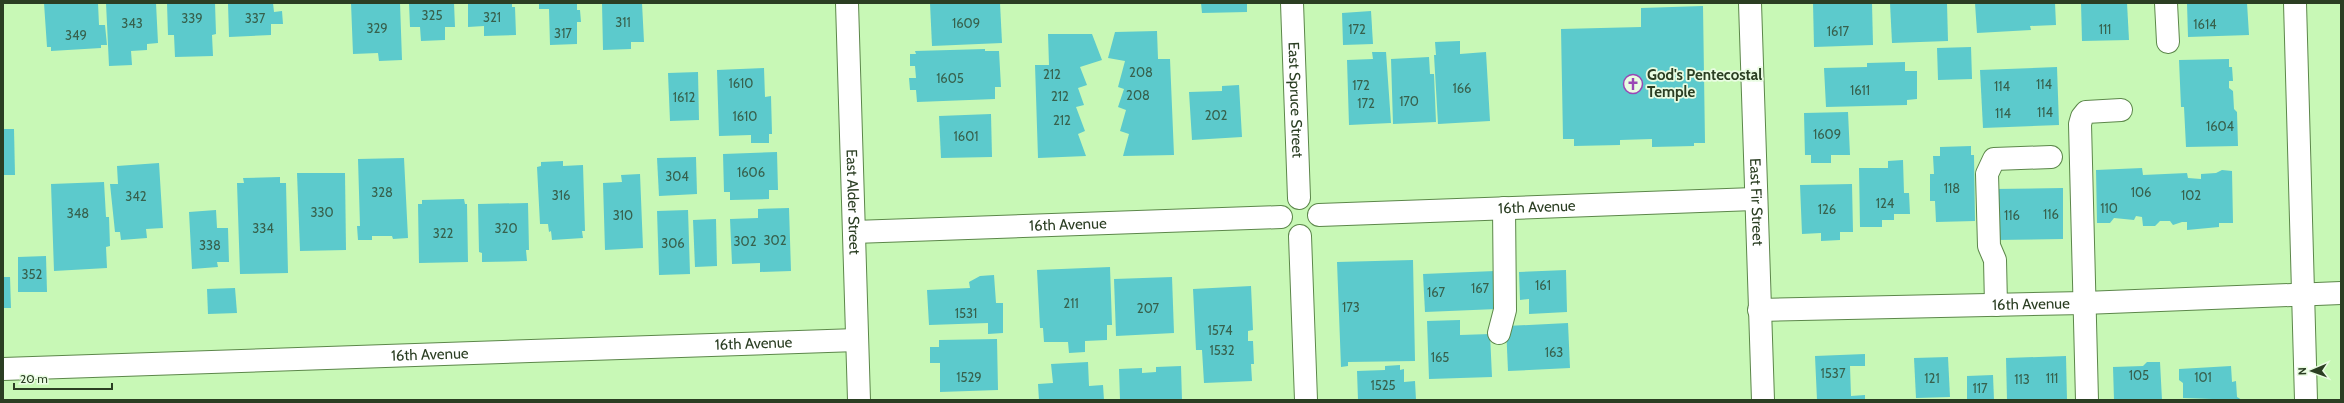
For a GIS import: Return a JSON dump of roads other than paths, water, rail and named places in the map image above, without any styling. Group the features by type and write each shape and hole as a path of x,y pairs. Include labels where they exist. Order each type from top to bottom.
{"street":[{"name":"East Alder Street","path":"847,3 859,400"},
{"name":"East Spruce Street","path":"1292,3 1299,198"},
{"name":"East Fir Street","path":"1750,3 1754,199 1763,400"},
{"path":"2166,3 2168,42"},
{"path":"2295,3 2306,400"},
{"path":"2087,400 2080,124 2086,112 2121,110"},
{"path":"1996,305 1995,260 1989,246 1987,174 1994,158 2051,156"},
{"path":"1294,198 1313,202 1320,215 1318,225 1315,230 1300,236 1286,230 1281,217 1284,206 1294,198"},
{"name":"16th Avenue","path":"1320,215 1754,199"},
{"path":"1499,333 1505,310 1504,208"},
{"name":"16th Avenue","path":"854,232 1281,217"},
{"path":"1300,236 1306,400"},
{"name":"16th Avenue","path":"1759,310 2084,303 2341,293"},
{"name":"16th Avenue","path":"3,369 857,340"}],"place":[{"name":"God's Pentecostal Temple","path":"1633,84"}]}
